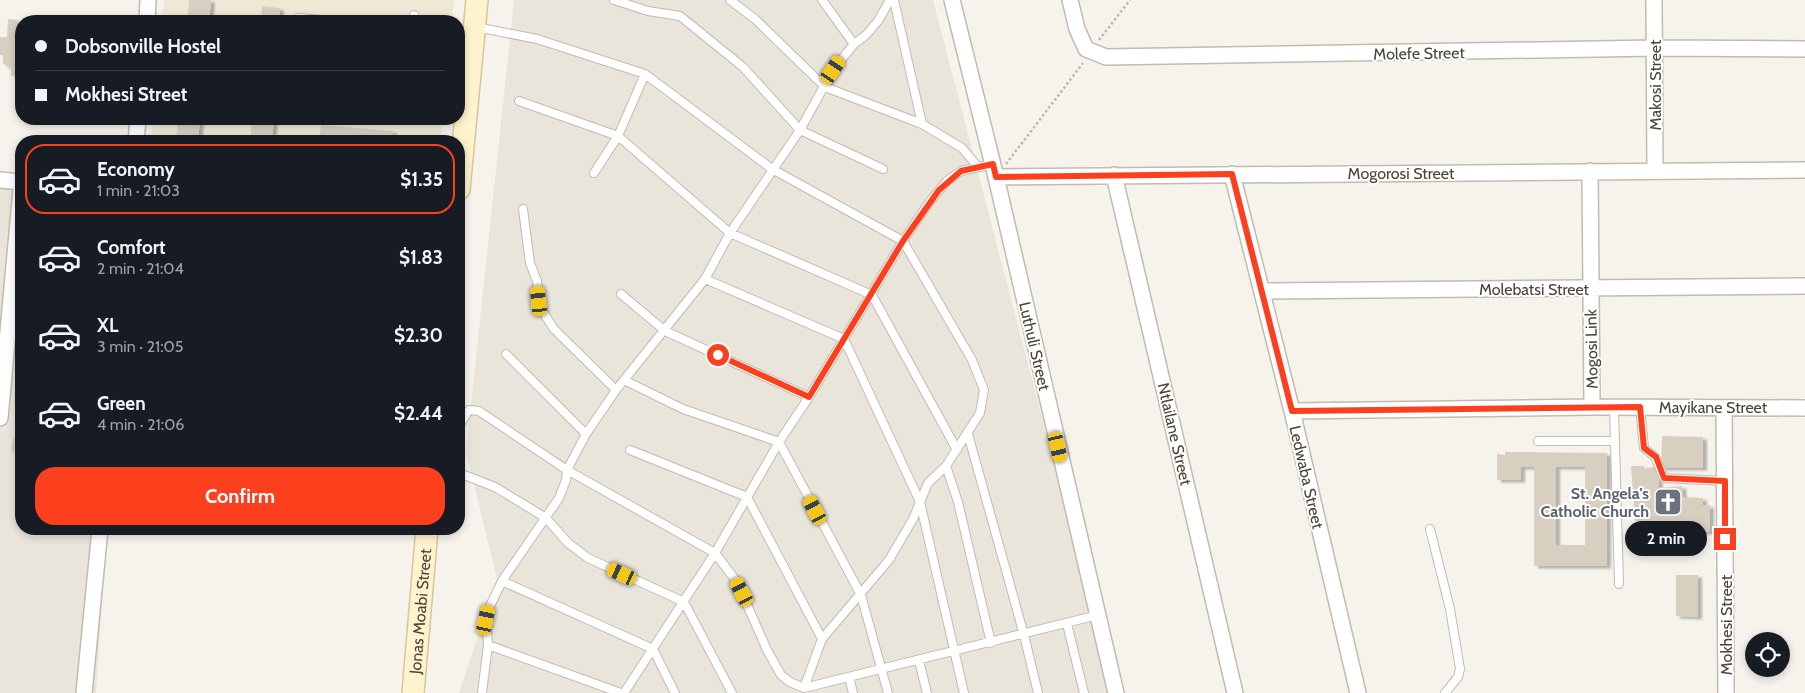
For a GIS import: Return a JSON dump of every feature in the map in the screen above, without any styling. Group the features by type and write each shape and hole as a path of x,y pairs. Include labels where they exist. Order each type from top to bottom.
{"street":[{"path":"147,15 148,0"},
{"path":"465,70 474,27 476,0"},
{"name":"Luthuli Street","path":"952,0 989,169 1116,693"},
{"path":"1070,0 1081,41 1091,52"},
{"name":"Makosi Street","path":"1654,0 1655,171"},
{"name":"Molefe Street","path":"1091,52 1106,57 1125,58 1655,48 1805,49"},
{"name":"Mogorosi Street","path":"989,169 1114,175 1805,170"},
{"name":"Mogosi Link","path":"1590,171 1592,407"},
{"name":"Ledwaba Street","path":"1232,174 1292,411 1358,693"},
{"name":"Ntlailane Street","path":"1114,175 1235,693"},
{"path":"0,180 15,181"},
{"path":"0,418 6,278 15,225"},
{"name":"Molebatsi Street","path":"1262,292 1805,286"},
{"name":"Mayikane Street","path":"1292,411 1592,407 1805,408"},
{"name":"Mokhesi Street","path":"1724,408 1726,693"},
{"path":"84,693 99,535"},
{"name":"Jonas Moabi Street","path":"417,687 427,535"}],"lane":[{"path":"614,0 648,11 673,14 691,23 742,67 800,130 883,169"},
{"path":"730,0 755,19 825,87 922,124 962,148 989,169"},
{"path":"822,0 854,44"},
{"path":"482,693 488,644 487,614 502,582 564,488 566,470 586,434 616,390 705,279 730,233 800,130 833,70 854,44 866,35 888,3 881,0"},
{"path":"894,0 922,124"},
{"path":"474,27 538,39 645,74 772,169 903,241 972,360 984,390 980,413 946,466 928,482 902,539 861,595 822,638 800,689"},
{"path":"594,174 618,136 645,74"},
{"path":"518,101 618,136 730,233 872,295 957,450"},
{"path":"488,644 622,693 715,553 779,442 872,295 903,241 947,181 961,171 989,169"},
{"path":"523,209 530,263 537,281 539,301 546,316 554,329 616,390"},
{"path":"705,279 844,339 920,502 964,693"},
{"path":"620,294 665,331 809,397"},
{"path":"506,354 586,434"},
{"path":"624,380 683,409 779,442 861,595 888,693"},
{"path":"1640,407 1644,448 1656,457 1664,478 1725,481"},
{"path":"1614,408 1619,584"},
{"path":"465,416 469,410 479,412 566,470 715,553 740,588 767,650 781,675 800,689"},
{"path":"968,434 1024,635 1038,693"},
{"path":"1538,441 1614,441"},
{"path":"630,450 747,497 822,638"},
{"path":"946,466 958,502 991,643"},
{"path":"465,475 495,487 546,518 568,543 588,558 684,602 732,693"},
{"path":"1430,529 1450,609 1460,669 1458,677 1445,693"},
{"path":"502,582 653,649 674,693"},
{"path":"800,689 1098,616"},
{"path":"1067,624 1084,693"},
{"path":"919,661 927,693"},
{"path":"849,677 852,693"}],"path":[{"path":"989,169 1091,52 1130,0"}],"shaded area":[{"path":"164,0 454,0 453,15 163,15"},
{"path":"514,0 933,0 1114,693 459,693 497,579 466,452"},
{"path":"152,125 442,125 441,135 152,135"},
{"path":"0,174 15,175 15,535 107,535 96,693 0,693"}],"building":[{"path":"189,0 211,0 210,15 188,15"},
{"path":"262,6 280,8 279,15 261,15"},
{"path":"8,19 15,20 15,76 11,76 11,68 3,64 3,55 0,55 0,37 7,37"},
{"path":"177,125 199,125 199,135 177,135"},
{"path":"251,125 273,125 273,135 251,135"},
{"path":"321,125 393,131 393,135 320,135"},
{"path":"1662,436 1703,437 1703,468 1661,468"},
{"path":"13,438 15,438 15,452 11,452"},
{"path":"1505,452 1607,453 1607,566 1534,566 1534,467 1521,467 1521,480 1497,480 1497,454 1505,455","holes":["1556,467 1585,467 1585,545 1556,545"]},
{"name":"St. Angela's Catholic Church","path":"1631,466 1644,466 1644,469 1658,466 1659,488 1682,486 1683,497 1703,498 1703,506 1710,505 1710,532 1696,532 1695,523 1683,523 1682,532 1672,535 1662,532 1661,522 1635,521"},
{"path":"1676,575 1698,575 1698,617 1676,616"}],"place":[{"name":"St. Angela's Catholic Church","path":"1668,502"}],"route":[{"path":"718,355 809,397 903,241 939,190 947,181 961,171 993,164 996,177 1232,174 1292,411 1640,407 1644,448 1656,457 1664,478 1725,481 1725,539"}]}
